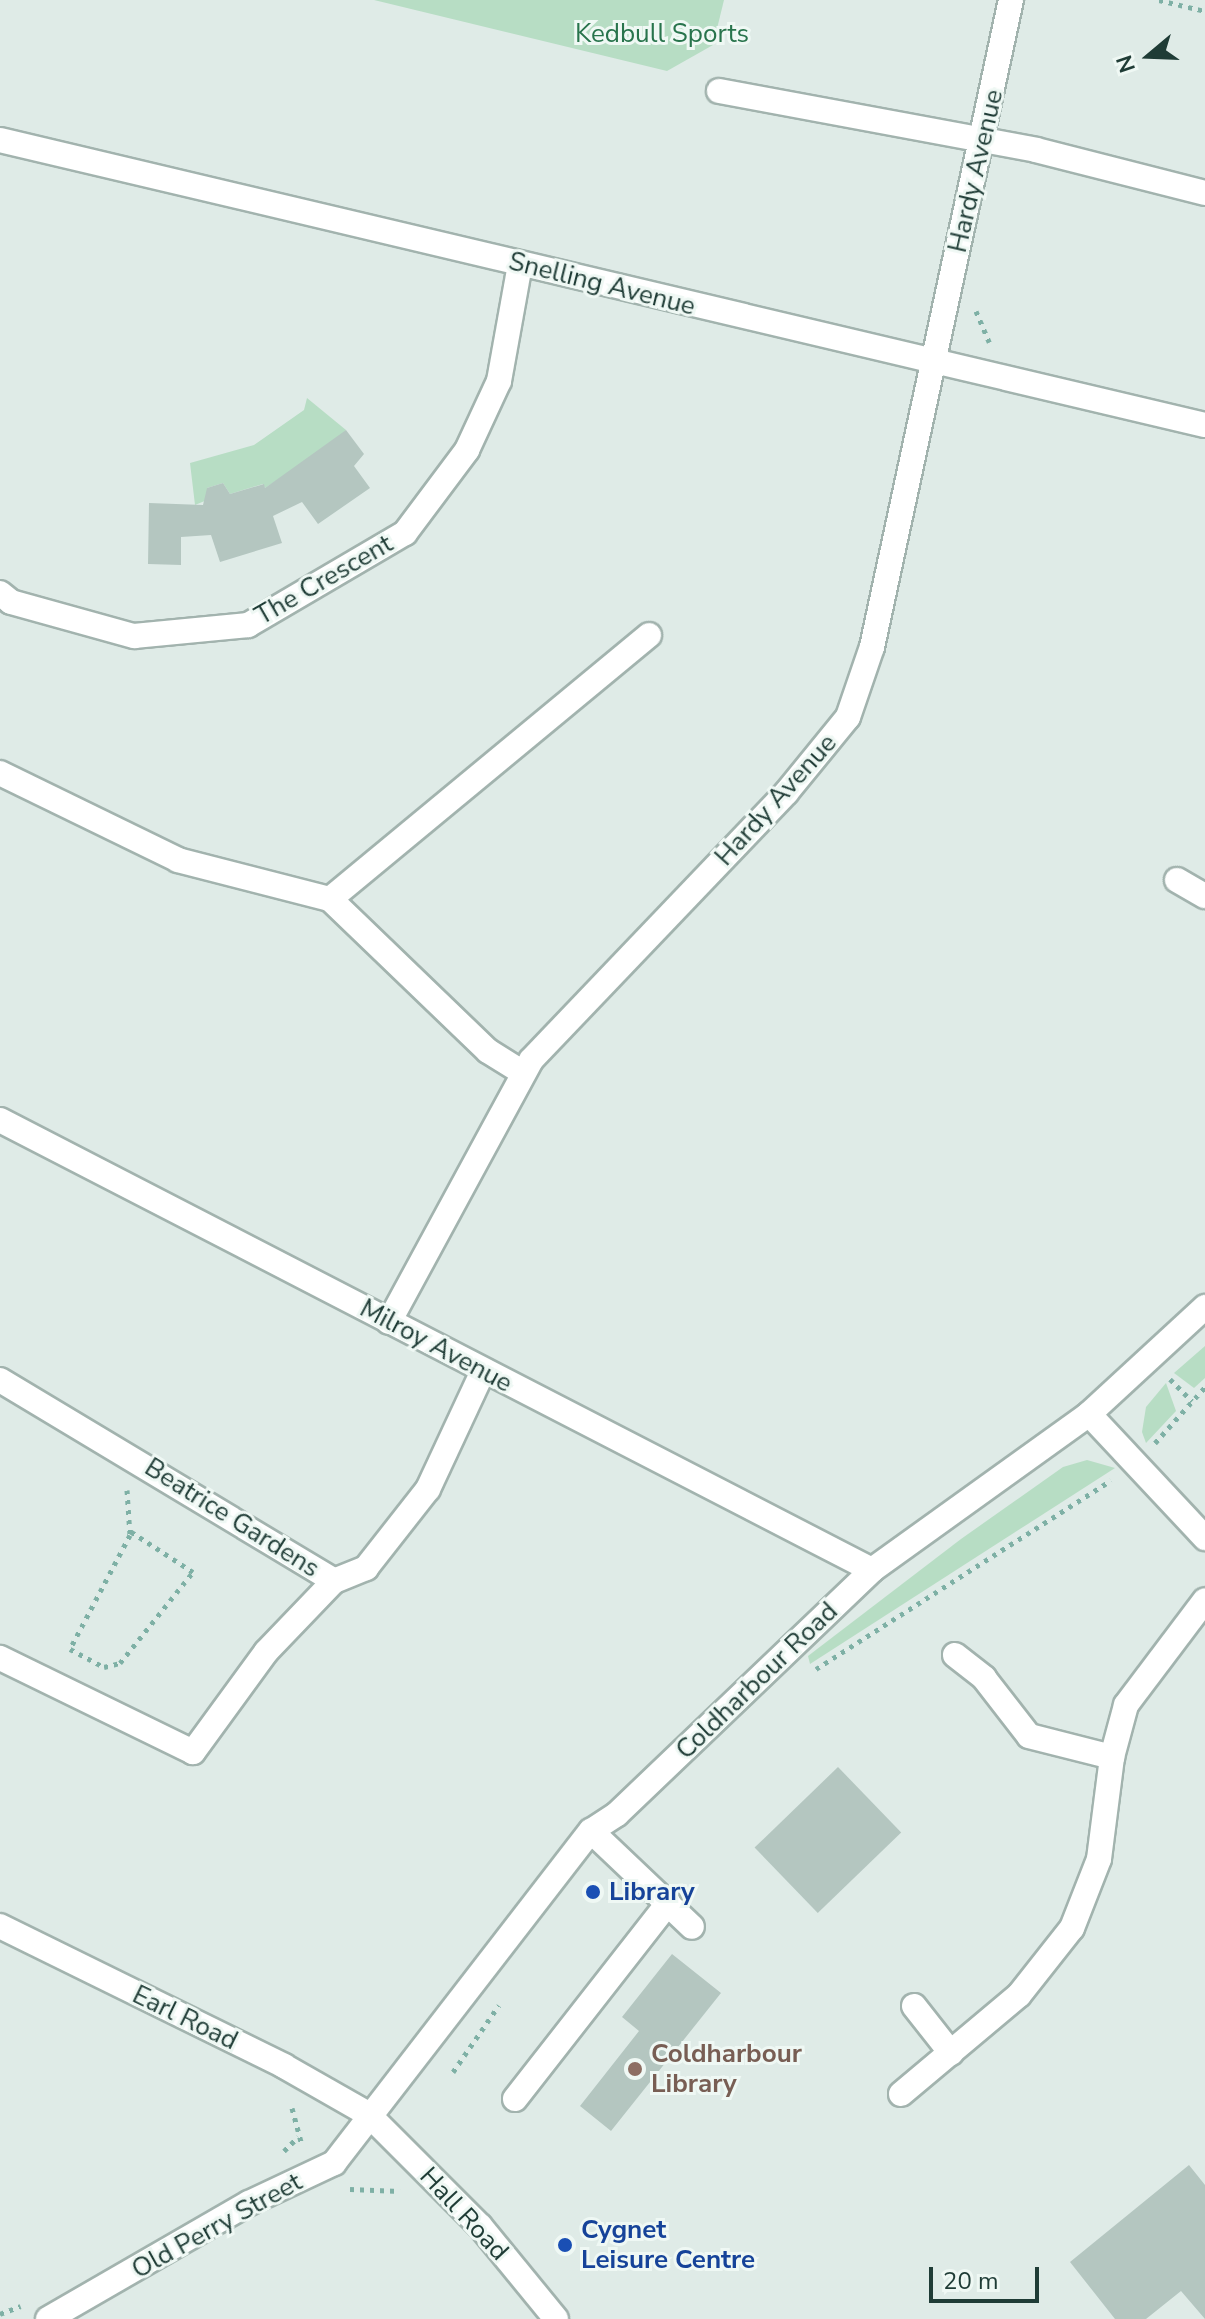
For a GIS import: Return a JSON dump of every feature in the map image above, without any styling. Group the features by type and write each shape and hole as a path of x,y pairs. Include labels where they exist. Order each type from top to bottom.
{"street":[{"name":"Hardy Avenue","path":"389,1322 522,1072 786,793 848,717 872,647 1011,0"},
{"path":"719,91 983,139 1205,193"},
{"name":"Snelling Avenue","path":"0,140 1205,425"},
{"name":"The Crescent","path":"0,593 11,602 134,636 248,625 405,533 467,450 499,381 520,264"},
{"path":"330,899 649,635"},
{"path":"0,773 178,860 330,899 488,1051 522,1072"},
{"path":"1177,880 1205,896"},
{"name":"Milroy Avenue","path":"0,1120 872,1570"},
{"name":"Coldharbour Road","path":"368,2114 591,1831 617,1814 872,1570 1089,1414 1205,1307"},
{"path":"334,1581 366,1568 428,1489 483,1371"},
{"name":"Beatrice Gardens","path":"0,1380 334,1581 266,1652 193,1752 0,1658"},
{"path":"1089,1414 1205,1538"},
{"path":"901,2094 1019,1995 1072,1928 1099,1859 1112,1757 1131,1694 1205,1600"},
{"path":"955,1655 984,1678 1033,1739 1112,1757"},
{"path":"591,1831 692,1927"},
{"path":"515,2099 668,1903"},
{"name":"Earl Road","path":"0,1926 368,2114"},
{"path":"914,2006 951,2053"},
{"name":"Old Perry Street","path":"51,2318 249,2203 334,2163 368,2114"},
{"name":"Hall Road","path":"368,2114 480,2226 556,2319"}],"path":[{"path":"1159,0 1205,11"},
{"path":"976,304 994,350"},
{"path":"811,1672 1134,1462 1205,1387"},
{"path":"130,1531 193,1572 120,1663 104,1667 70,1649 130,1531"},
{"path":"453,2072 504,1998"},
{"path":"340,2191 406,2193"}],"green space":[{"name":"Kedbull Sports","path":"374,0 724,0 713,45 667,71"},
{"path":"307,398 346,430 337,441 265,488 263,484 230,494 223,483 207,488 207,500 195,505 190,463 254,445 304,410"},
{"path":"1205,1346 1205,1378 1194,1388 1174,1373"},
{"path":"1166,1383 1176,1411 1146,1443 1142,1432 1146,1407"},
{"path":"1087,1460 1115,1468 810,1664 808,1656 961,1539 1063,1467"}],"building":[{"path":"346,430 364,454 354,466 370,488 318,524 302,502 273,516 282,543 220,562 211,535 181,537 181,565 148,564 149,503 203,505 207,488 223,483 230,494 264,484 265,488"},
{"path":"838,1767 901,1832 818,1913 755,1848"},
{"name":"Coldharbour Library","path":"672,1954 721,1993 611,2131 580,2106 639,2031 622,2017"},
{"path":"1189,2165 1205,2185 1205,2319 1181,2291 1146,2319 1115,2319 1070,2262"}],"place":[{"name":"Library","path":"593,1892"},
{"name":"Coldharbour Library","path":"635,2069"},
{"name":"Cygnet Leisure Centre","path":"565,2245"}]}
